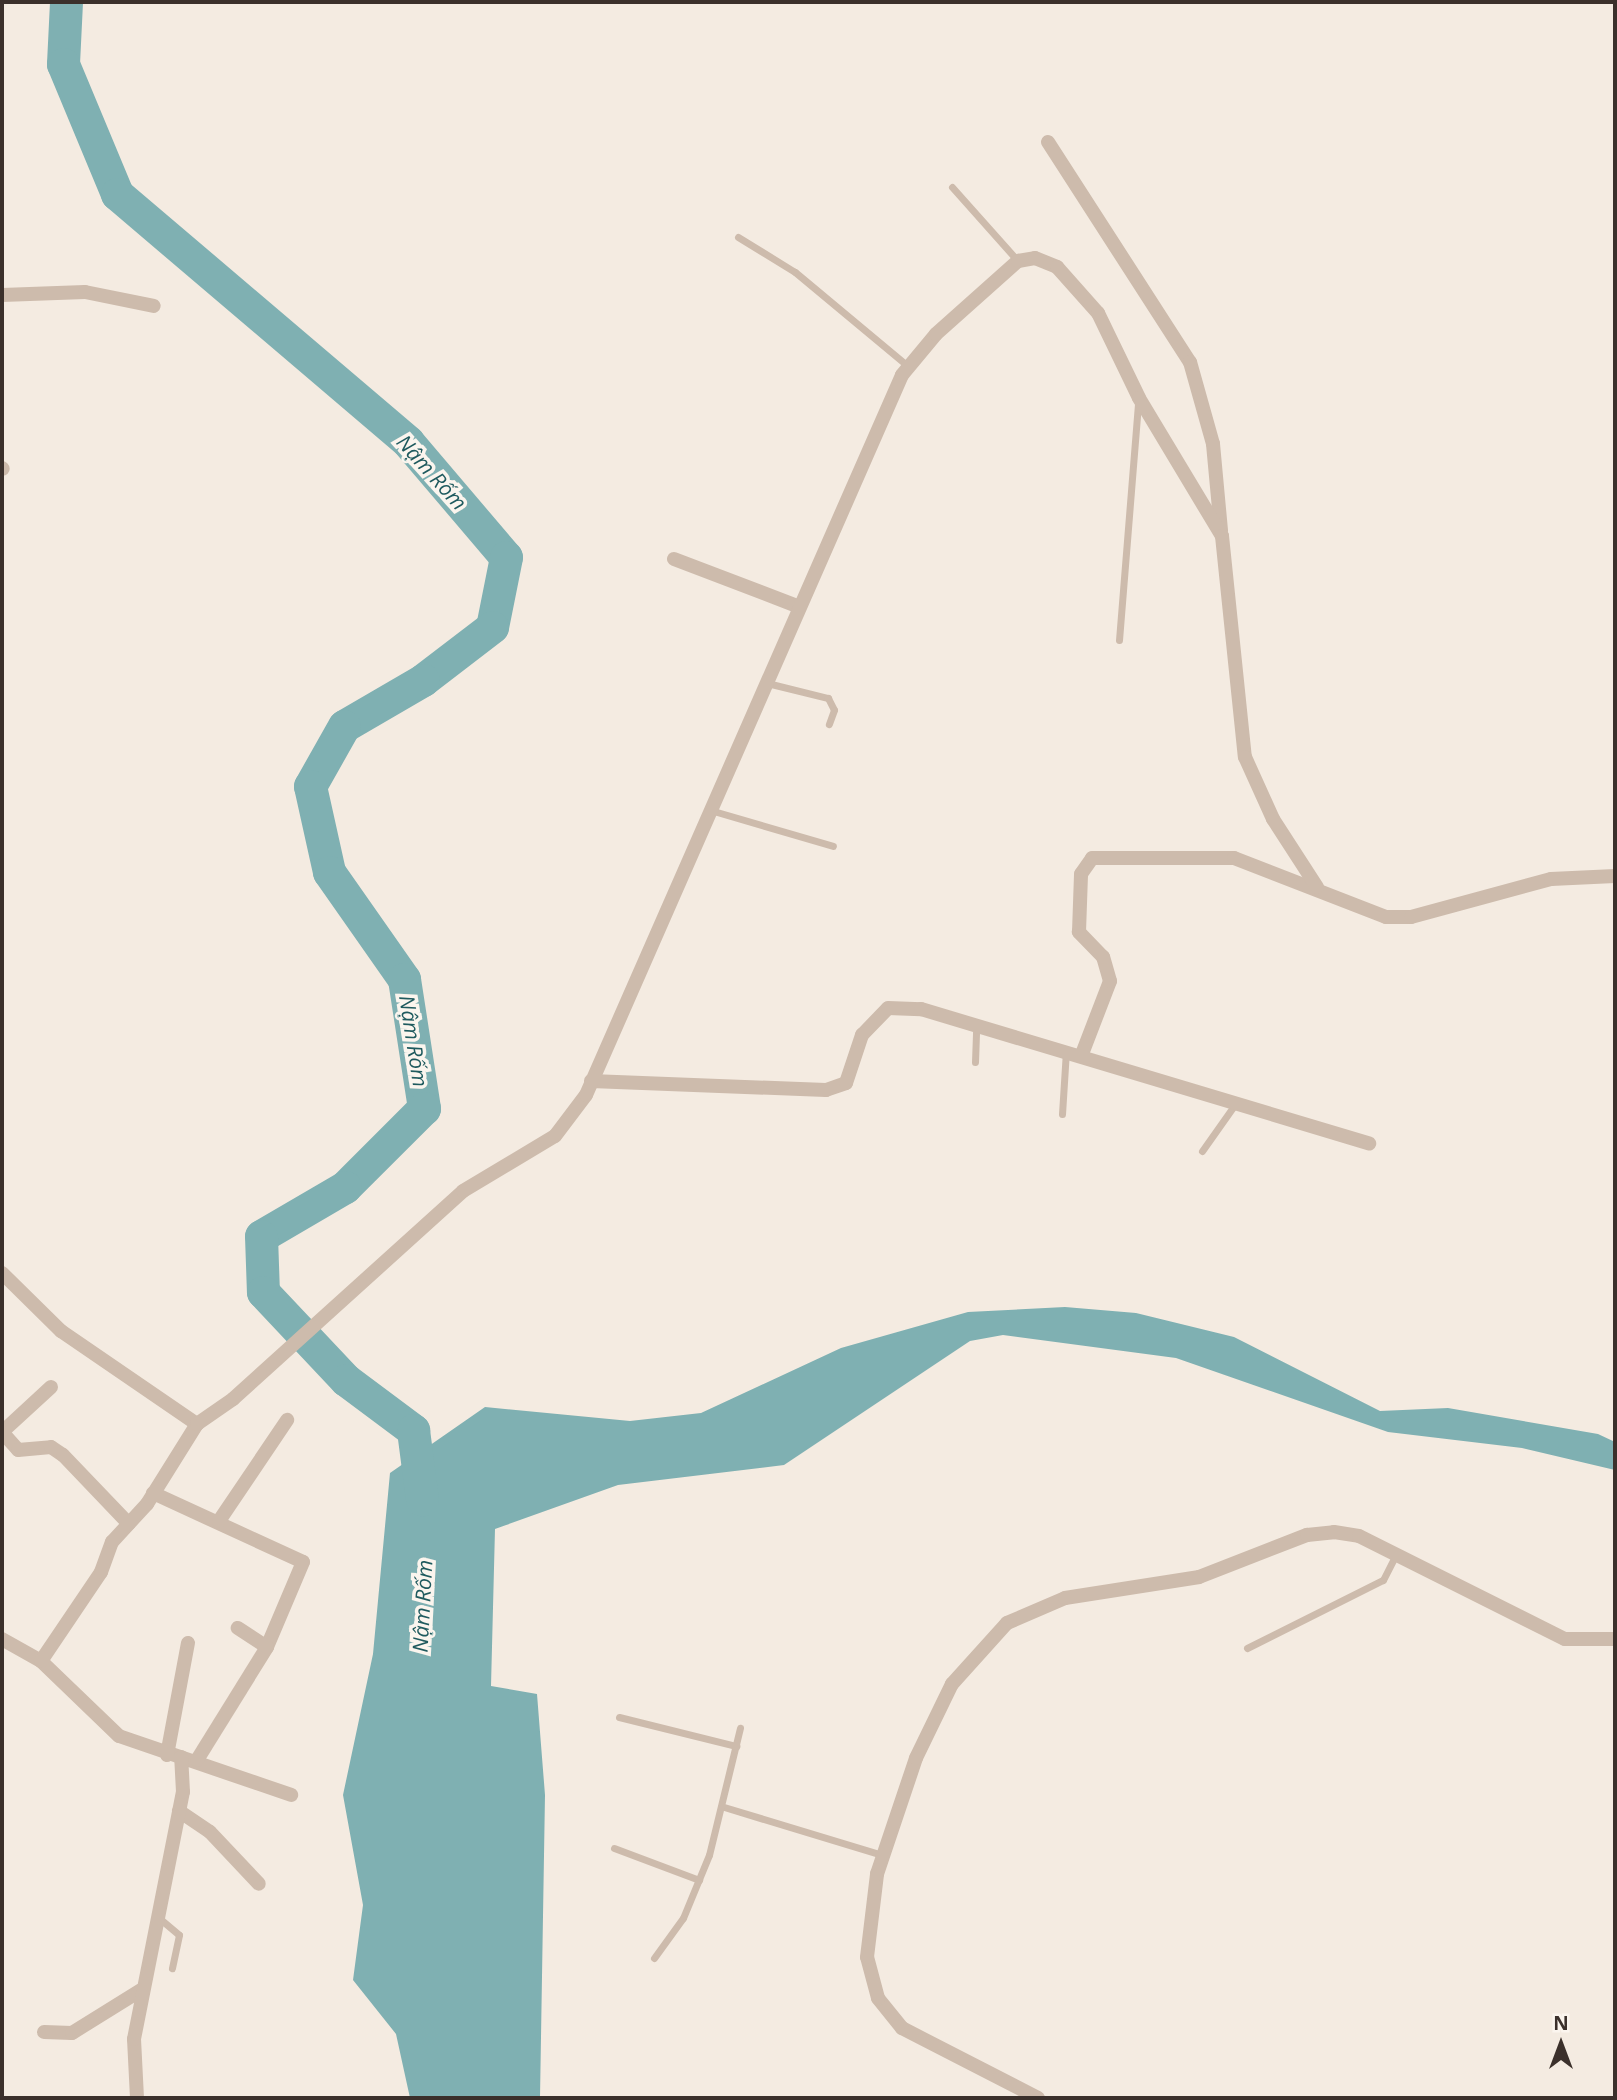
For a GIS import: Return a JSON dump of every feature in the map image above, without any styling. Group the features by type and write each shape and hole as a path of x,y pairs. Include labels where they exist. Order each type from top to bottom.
{"street":[{"path":"1048,142 1191,362 1213,444 1245,757 1273,819 1317,887"},
{"path":"41,1661 197,1424 463,1191 555,1136 592,1081 706,809 889,400 905,370 1018,261 1035,258 1057,267 1090,303 1139,398 1222,536"},
{"path":"2,295 85,292 154,306"},
{"path":"674,559 797,606"},
{"path":"1083,1054 1110,981 1103,957 1079,932 1081,874 1092,858 1234,858 1317,887 1351,908 1411,917 1551,879 1615,876"},
{"path":"592,1081 826,1090 846,1083 862,1035 888,1008 976,1021 1083,1054 1171,1088 1210,1091 1237,1103 1369,1143"},
{"path":"2,1273 61,1331 197,1424"},
{"path":"51,1387 2,1432 18,1450 51,1447 64,1455 129,1524"},
{"path":"219,1521 287,1420"},
{"path":"153,1493 219,1521 303,1562 267,1647 197,1760"},
{"path":"1038,2098 902,2028 878,1998 869,1977 867,1924 882,1856 916,1758 952,1684 1007,1623 1065,1598 1199,1577 1307,1535 1359,1536 1565,1639 1615,1639"},
{"path":"238,1628 267,1647"},
{"path":"2,1639 41,1661 119,1736 174,1756 197,1760 291,1795"},
{"path":"137,2098 134,2039 141,1990 179,1811 174,1756 188,1643"},
{"path":"179,1811 210,1832 259,1884"},
{"path":"44,2032 72,2033 141,1990"}],"lane":[{"path":"952,187 1018,261"},
{"path":"738,237 795,272 905,370"},
{"path":"1119,640 1139,398"},
{"path":"763,682 828,698 834,710 829,724"},
{"path":"706,809 833,846"},
{"path":"975,1062 976,1021"},
{"path":"1062,1114 1066,1049"},
{"path":"1202,1151 1237,1103"},
{"path":"1247,1648 1383,1580 1395,1556"},
{"path":"619,1717 736,1746"},
{"path":"654,1958 683,1918 699,1880 724,1807 740,1728"},
{"path":"724,1807 882,1856"},
{"path":"614,1848 699,1880"},
{"path":"155,1916 179,1935 172,1968"}],"water":[{"path":"1065,1307 1136,1313 1234,1337 1380,1411 1448,1408 1598,1434 1615,1442 1615,1470 1522,1448 1388,1432 1176,1358 1003,1335 970,1341 784,1465 618,1485 495,1529 491,1686 537,1694 545,1795 540,2098 410,2098 396,2034 353,1980 363,1905 343,1795 373,1654 390,1473 485,1407 630,1421 701,1413 841,1348 968,1312"}],"waterway":[{"name":"Nậm Rốm","path":"66,2 63,64 117,194 408,442 506,557 492,627 423,680 344,726 310,786 329,872 404,979 424,1108 345,1187 261,1236 263,1292 346,1380 413,1430 422,1499"}]}
